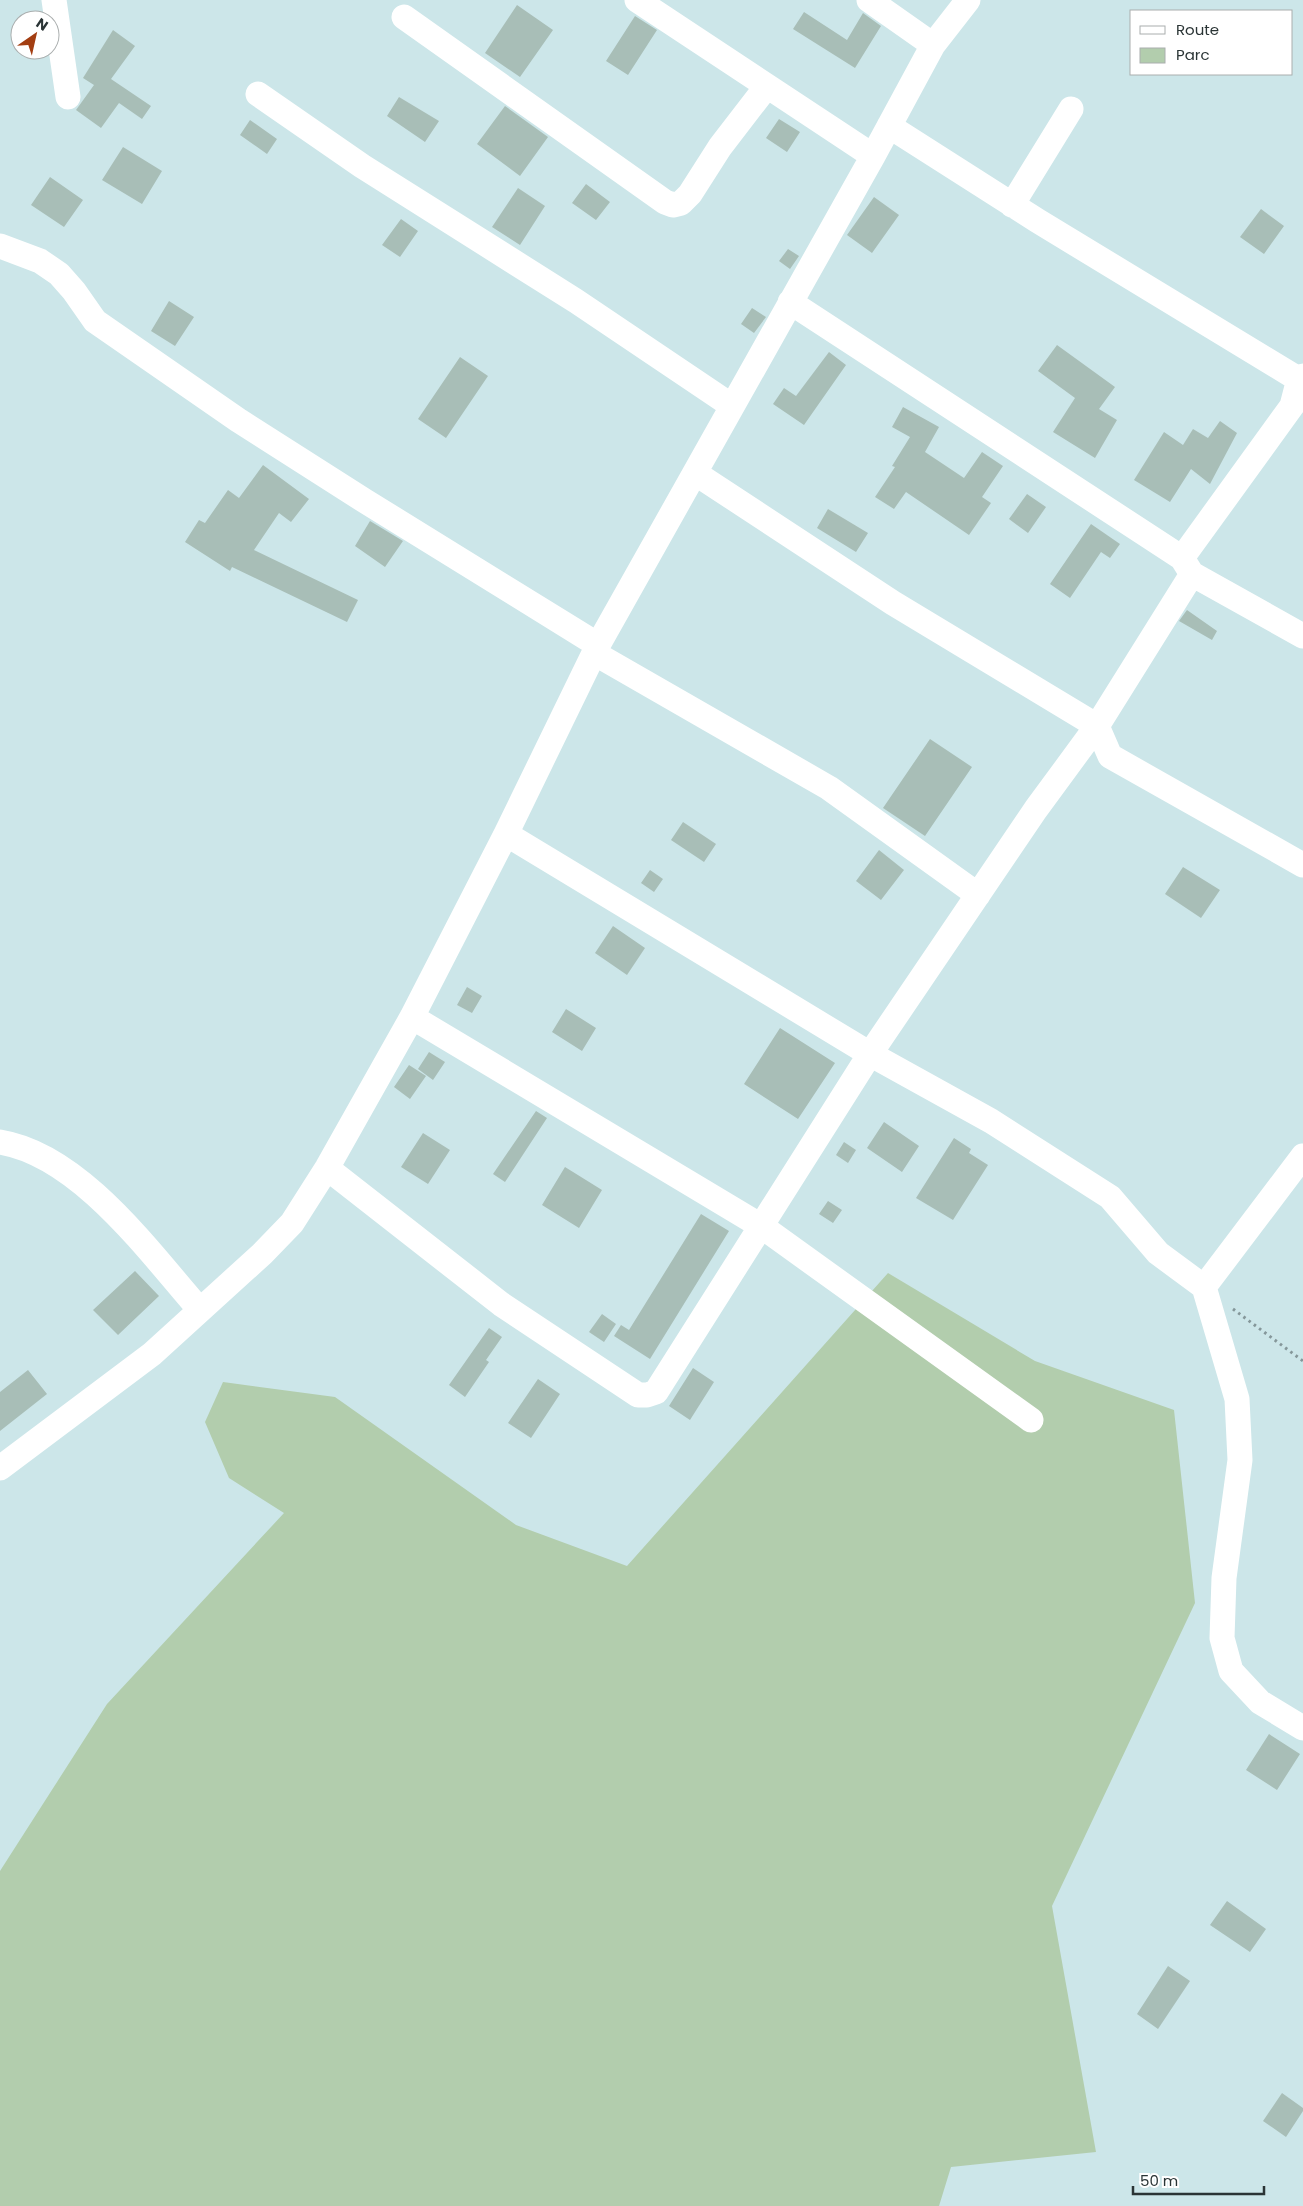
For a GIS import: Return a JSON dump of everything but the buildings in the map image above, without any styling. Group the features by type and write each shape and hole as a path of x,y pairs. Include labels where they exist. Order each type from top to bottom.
{"street":[{"path":"54,0 68,97"},
{"path":"637,0 873,156"},
{"path":"868,0 933,45"},
{"path":"0,1468 152,1354 262,1254 292,1223 327,1168 412,1017 506,834 596,649 873,156 933,45 968,0"},
{"path":"404,17 664,202 673,205 681,203 690,194 720,147 766,86"},
{"path":"258,94 362,166 576,301 732,406"},
{"path":"1012,204 1071,109"},
{"path":"327,1168 501,1304 638,1395 656,1392 870,1054 1036,809 1097,726 1186,566 1292,406 1302,379 1012,204 889,126"},
{"path":"0,246 40,261 59,274 95,321 238,420 596,649 829,788 978,895"},
{"path":"790,302 1186,566 1303,636"},
{"path":"695,473 893,603 1097,726 1110,756 1303,865"},
{"path":"506,834 870,1054 990,1121 1110,1197 1158,1253 1204,1288 1237,1399 1240,1460 1224,1578 1222,1638 1231,1671 1260,1702 1303,1728"},
{"path":"412,1017 761,1226 1031,1420"},
{"path":"0,1142 43,1156 101,1198 200,1310"},
{"path":"1204,1288 1303,1156"}],"path":[{"path":"1204,1288 1303,1361"}],"green space":[{"path":"888,1273 1035,1361 1174,1410 1195,1603 1052,1906 1096,2152 951,2167 939,2206 0,2206 0,1871 107,1704 284,1513 229,1478 205,1422 223,1382 335,1397 516,1525 627,1566"}]}
